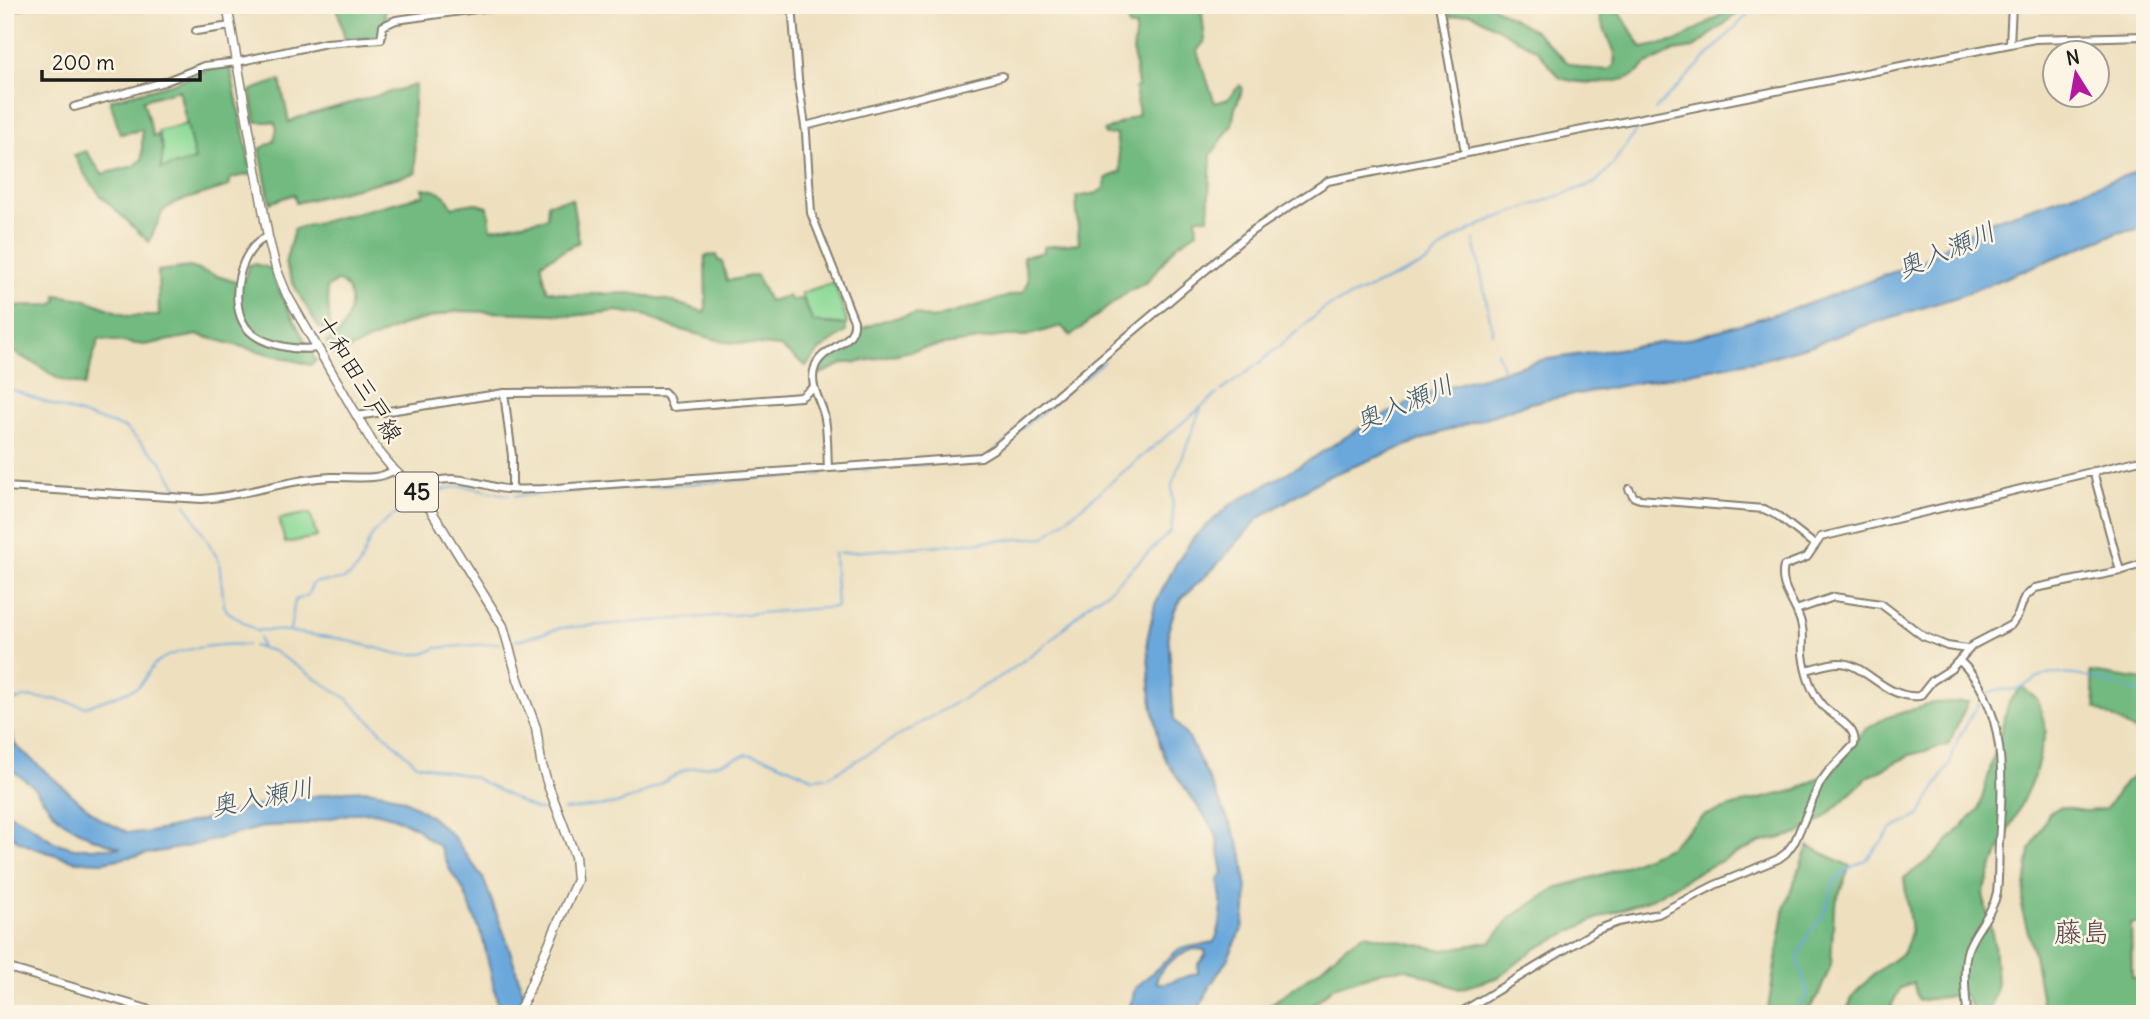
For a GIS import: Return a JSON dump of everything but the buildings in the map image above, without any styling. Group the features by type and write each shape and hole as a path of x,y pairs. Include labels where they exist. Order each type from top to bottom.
{"main road":[{"name":"十和田三戸線","path":"227,5 268,237 287,295 375,447 424,499 503,626 536,728 541,762 548,785 575,856 577,880 518,1014"}],"street":[{"path":"5,9 24,5"},
{"path":"74,107 164,82 205,66 326,43 382,39 383,26 396,20 505,5"},
{"path":"792,5 811,213 852,311 855,329 847,340 821,356 814,369 813,388 824,414 828,468"},
{"path":"1439,5 1465,153"},
{"path":"2010,44 2012,5"},
{"path":"415,489 436,481 459,478 512,489 970,458 986,454 1252,231 1323,183 2035,39 2144,36 2143,5"},
{"path":"196,31 230,26"},
{"path":"805,126 1002,76"},
{"path":"268,237 260,239 253,246 237,281 238,304 243,323 252,332 279,345 317,348"},
{"path":"357,416 504,393 664,393 672,407 801,397 813,388"},
{"path":"504,393 512,456 512,489"},
{"path":"1458,1014 1597,930 1618,922 1658,914 1715,885 1778,859 1795,841 1820,783 1856,740 1854,734 1823,706 1809,682 1803,629 1784,587 1781,575 1784,566 1807,557 1821,537 2145,459"},
{"path":"5,486 202,499 233,496 327,477 383,476 394,470"},
{"path":"2093,471 2120,571"},
{"path":"1629,489 1640,499 1764,509 1778,516 1815,545"},
{"path":"1806,670 1840,663 1851,666 1892,692 1910,697 1920,696 1932,681 1959,660 1967,649 2011,625 2027,592 2145,563"},
{"path":"1796,610 1834,597 1881,604 1923,636 1947,646 1967,649"},
{"path":"1959,660 1976,677 1985,695 2000,751 2002,776 1997,893 1987,918 1968,950 1967,1014"},
{"path":"5,967 164,1014"}],"green space":[{"path":"331,5 384,5 386,20 379,26 380,36 345,40 337,7"},
{"path":"1124,5 1201,5 1205,41 1197,51 1215,103 1228,99 1240,85 1243,89 1232,125 1211,155 1208,218 1196,218 1197,232 1176,246 1147,282 1126,293 1071,336 1061,326 1026,336 1005,336 924,348 845,363 820,374 819,370 824,361 851,343 861,329 885,320 915,314 932,319 1023,292 1028,281 1023,257 1044,252 1044,247 1079,243 1076,197 1097,193 1104,188 1106,178 1121,172 1116,134 1105,135 1104,131 1139,114 1133,53 1136,27 1129,27"},
{"path":"1448,5 1490,5 1536,32 1567,62 1582,68 1608,70 1614,66 1615,53 1601,22 1598,5 1608,5 1610,11 1621,14 1642,48 1677,41 1727,11 1726,5 1748,5 1694,48 1674,51 1618,81 1593,83 1560,78 1538,51 1470,13 1451,17"},
{"path":"230,67 252,174 231,178 229,186 174,203 163,211 149,242 101,196 74,155 86,151 102,174 134,166 142,159 142,130 120,134 110,100 174,83 211,68","holes":["179,90 195,160 161,169 163,150 158,135 153,136 143,100"]},
{"path":"280,80 289,122 415,85 413,120 416,173 296,203 294,194 270,203 260,149 274,141 277,128 274,122 256,122 250,91"},
{"path":"187,124 195,160 161,169 163,150 158,131"},
{"path":"423,188 441,193 452,207 475,203 488,207 491,229 547,218 548,203 572,199 579,242 541,263 547,290 570,295 631,293 667,300 704,312 705,256 717,255 718,261 722,261 727,281 756,275 769,301 788,296 791,300 803,299 813,322 846,325 846,332 820,350 806,366 780,347 725,342 674,328 647,316 617,311 572,316 457,311 405,324 335,356 326,342 336,336 345,323 350,306 348,290 337,281 327,288 330,325 324,329 319,328 285,264 294,229 424,195"},
{"path":"249,265 270,268 316,361 310,365 198,335 144,345 99,339 84,386 58,379 5,348 5,306 51,305 57,301 56,295 84,299 128,316 159,316 158,271 190,267 242,284"},
{"path":"834,282 846,325 813,322 801,293"},
{"path":"310,513 317,537 285,543 279,519"},
{"path":"2090,672 2145,680 2145,746 2141,735 2096,708"},
{"path":"2022,687 2038,700 2046,730 2035,774 1995,860 1983,894 1994,943 1997,983 1989,1014 1976,1014 1964,994 1918,1001 1913,982 1900,989 1891,1006 1900,1014 1845,1014 1854,994 1875,973 1904,952 1911,932 1904,878 1933,857 1979,809 2009,702"},
{"path":"1968,702 1948,745 1910,755 1868,777 1822,820 1798,834 1759,843 1698,872 1653,898 1596,919 1535,949 1499,977 1459,989 1407,969 1383,971 1333,987 1303,1014 1257,1014 1320,969 1345,946 1365,934 1444,950 1492,941 1510,918 1556,888 1614,871 1669,847 1703,816 1797,790 1835,769 1862,732 1885,718 1933,703"},
{"path":"2145,770 2145,923 2131,924 2132,977 2145,979 2145,1014 2044,1014 2034,954 2022,910 2030,850 2049,813 2060,807 2085,811 2106,809 2125,782"},
{"path":"1808,846 1850,866 1834,907 1831,965 1819,994 1806,1014 1767,1014 1785,906"}],"water":[{"name":"奥入瀬川","path":"2145,169 2145,228 2117,233 1957,297 1764,359 1530,403 1434,435 1324,478 1258,519 1214,568 1182,598 1168,631 1174,720 1190,740 1235,834 1243,857 1247,893 1243,927 1197,1014 1124,1014 1132,1001 1135,988 1179,949 1214,942 1221,920 1218,880 1223,873 1216,833 1167,762 1160,745 1151,698 1147,640 1155,604 1193,538 1230,505 1366,424 1436,390 1542,360 1693,338 1808,304 1920,262 1983,224","holes":["1194,949 1205,950 1206,955 1198,964 1198,973 1163,984 1156,982 1162,970 1176,957"]},
{"path":"5,710 15,745 100,819 127,832 144,833 263,804 346,791 367,790 407,801 452,835 483,878 507,941 530,1014 500,1014 483,939 464,891 450,870 440,847 417,828 393,817 374,812 354,813 300,825 267,826 190,846 103,862 75,861 18,841 5,830 5,812 26,822 54,842 73,848 121,848 92,838 64,822 32,785 5,765"}],"waterway":[{"path":"1655,110 1757,5"},
{"path":"1221,391 1325,308 1426,263 1453,239 1491,220 1595,183 1610,168 1644,123"},
{"path":"1474,240 1493,333"},
{"path":"1497,352 1504,371"},
{"path":"838,472 985,459 1104,361"},
{"path":"5,387 125,428 162,462 181,495"},
{"path":"839,553 1045,537 1217,394"},
{"path":"564,810 616,804 636,797 687,769 717,764 748,754 765,757 813,778 828,777 1008,672 1051,640 1093,600 1106,593 1170,532 1173,519 1172,485 1201,408"},
{"path":"515,496 823,474"},
{"path":"431,495 463,486 509,495"},
{"path":"259,630 290,631 295,600 307,596 313,583 338,580 352,574 375,532 416,501"},
{"path":"186,504 219,561 227,611 258,632"},
{"path":"515,641 561,628 837,607 834,553"},
{"path":"291,632 342,639 399,654 423,654 437,648 500,643"},
{"path":"259,637 261,647"},
{"path":"5,704 25,697 60,700 86,707 136,688 150,669 164,658 187,650 247,645"},
{"path":"253,646 273,651 345,697 416,764 473,777 536,810 553,811"},
{"path":"1986,696 1997,690 2020,688 2038,677 2053,674 2093,679 2145,694"},
{"path":"1793,1014 1808,994 1798,961 1799,955 1807,936 1823,916 1834,884 1846,870 1866,860 1892,829 1919,816 1950,763 1958,739 1982,700"}],"district":[{"name":"藤島","path":"2082,932"}]}
